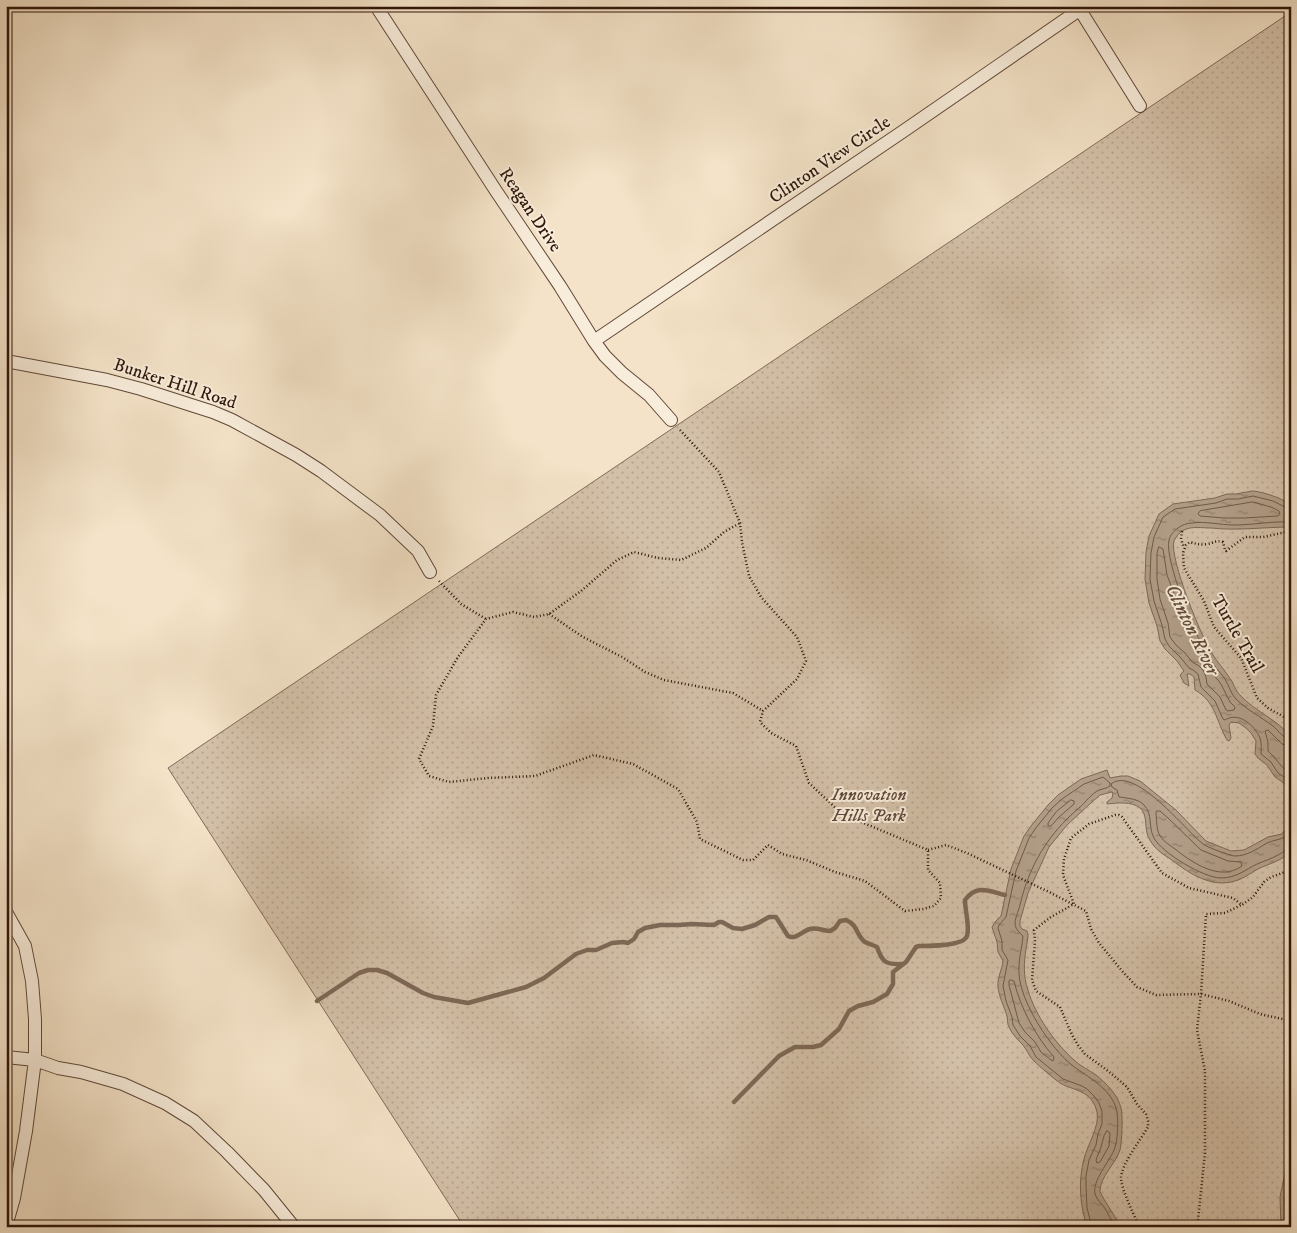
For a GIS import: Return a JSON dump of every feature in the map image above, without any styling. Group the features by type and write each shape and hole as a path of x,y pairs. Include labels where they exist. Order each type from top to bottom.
{"street":[{"name":"Reagan Drive","path":"376,6 560,286 594,341 605,356 649,395 671,420"},
{"name":"Clinton View Circle","path":"594,341 1082,8"},
{"path":"1082,8 1140,106"},
{"name":"Bunker Hill Road","path":"6,361 141,388 214,412 232,420 296,455 372,509 418,551 430,572"},
{"path":"6,912 25,946 32,981 36,1019 35,1060 26,1131 14,1198 6,1226"},
{"path":"6,1057 35,1060 58,1068 82,1072 123,1084 165,1104 194,1121 252,1177 294,1227"}],"path":[{"path":"671,420 719,472 740,523 742,542 750,576 761,597 797,637 806,661 797,679 763,711 760,722 771,733 796,746 809,783 842,814 928,850 946,845 1050,892 1086,911 1090,930 1137,987 1156,996 1201,994 1229,1001 1260,1014 1291,1021"},
{"path":"740,523 724,532 706,548 681,560 658,558 634,552 625,556 617,560 581,591 549,614 534,617 513,612 486,619 458,657 436,695 433,726 419,759 429,776 449,782 535,776 594,755 633,764 678,789 697,822 700,839 743,860 753,860 768,845 782,854 806,860 835,872 865,881 905,911 934,906 941,898 940,883 928,870 928,850"},
{"name":"Turtle Trail","path":"1182,531 1184,568 1204,600 1214,627 1241,658 1257,698 1268,708 1291,721"},
{"path":"1184,548 1190,542 1208,544 1216,540 1223,542 1226,551 1245,537 1263,537 1286,532 1291,534"},
{"path":"430,572 461,604 486,619"},
{"path":"549,614 583,637 622,657 645,672 664,680 733,693 763,711"},
{"path":"1074,904 1063,875 1064,860 1071,838 1089,824 1119,815 1162,873 1189,888 1234,898 1242,905"},
{"path":"1198,1227 1205,1153 1205,1071 1197,1030 1206,914 1225,913 1242,905 1253,897 1264,882 1271,877 1291,870"},
{"path":"1074,904 1034,930 1032,980 1036,991 1060,1007 1072,1035 1084,1054 1127,1087 1137,1104 1146,1114 1148,1127 1124,1166 1121,1177 1137,1222 1137,1227"}],"green space":[{"name":"Innovation Hills Park","path":"1291,12 1291,1227 464,1227 168,768"}],"water":[{"name":"Clinton River","path":"1252,491 1273,496 1288,503 1291,511 1291,527 1190,528 1177,536 1174,541 1174,550 1181,580 1213,655 1231,679 1239,694 1291,737 1291,809 1287,787 1275,777 1267,765 1255,754 1256,741 1251,733 1239,723 1231,722 1229,725 1231,738 1229,741 1227,740 1215,712 1207,700 1195,690 1194,677 1187,674 1189,686 1184,683 1180,675 1184,671 1160,641 1149,603 1145,579 1146,552 1149,536 1159,514 1173,504"},
{"path":"1107,770 1110,778 1128,776 1140,781 1176,810 1206,841 1231,851 1244,850 1268,837 1282,834 1291,823 1291,851 1280,860 1235,881 1222,883 1206,880 1183,868 1156,848 1148,837 1145,816 1140,808 1128,803 1107,804 1112,798 1112,792 1100,795 1067,825 1049,847 1028,893 1020,921 1020,926 1028,934 1024,964 1026,985 1035,1009 1053,1037 1076,1062 1096,1075 1108,1086 1117,1098 1122,1111 1120,1150 1105,1175 1100,1191 1121,1227 1087,1227 1081,1202 1080,1185 1082,1167 1097,1123 1095,1105 1087,1095 1060,1083 1050,1075 1032,1059 1010,1030 998,987 1003,961 998,952 992,927 1001,916 1011,869 1024,836 1031,826 1058,795 1081,779"},
{"path":"1291,1141 1291,1227 1281,1227 1280,1197 1288,1159 1288,1144"}],"waterway":[{"path":"734,1102 779,1056 795,1047 821,1045 839,1029 849,1011 858,1006 873,1002 887,994 893,984 893,972 906,962 916,947 953,944 964,939 967,936 968,928 965,900 970,895 979,890 1005,895"},
{"path":"317,1001 359,973 377,970 387,973 434,997 468,1003 526,987 544,978 576,954 587,950 596,950 612,943 628,943 634,939 638,932 645,928 660,925 714,925 722,922 733,928 742,929 755,925 769,917 776,917 788,936 791,937 812,929 830,931 840,921 846,920 855,927 865,942 877,947 885,961 892,964 902,964"}]}
